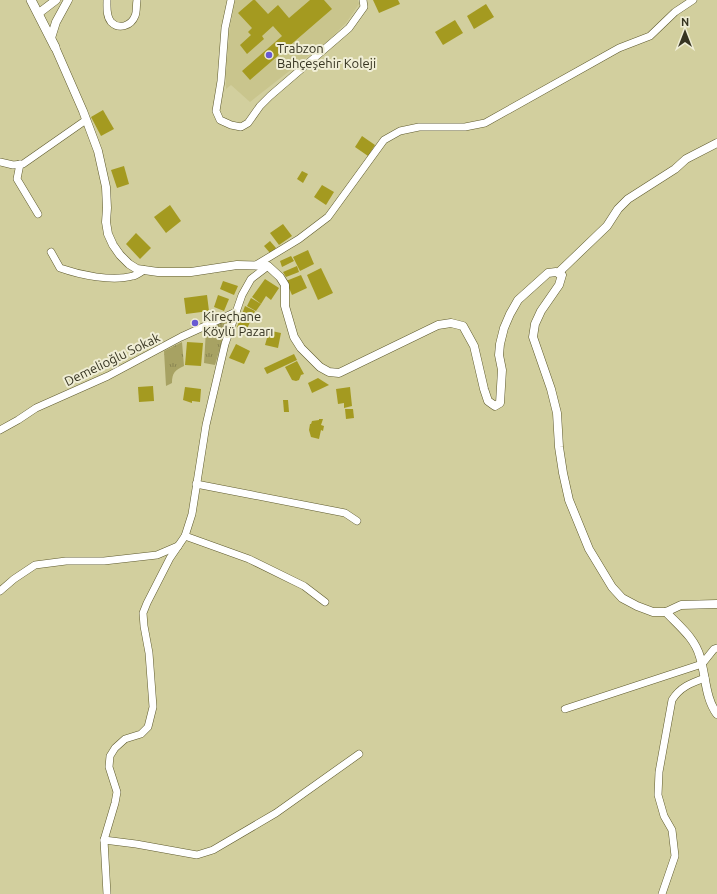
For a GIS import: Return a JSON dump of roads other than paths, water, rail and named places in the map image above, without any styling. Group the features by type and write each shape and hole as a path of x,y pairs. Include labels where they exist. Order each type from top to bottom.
{"main road":[{"path":"34,1 53,43"}],"street":[{"path":"39,13 56,0"},
{"path":"68,0 56,22 53,43 98,151 106,187 106,222 108,234 112,245 129,264 137,269 158,272 191,272 237,265 268,266 280,277 284,285 284,306 294,338 301,348 320,367 329,372 339,373 438,325 451,323 463,326 474,346 488,400 495,406 500,403 502,370 499,355 500,344 504,328 510,314 518,300 548,273 556,272 562,275 560,285 541,311 535,324 533,337 545,368 557,413 561,460 569,500 589,549 612,587 622,598 637,606 653,612 666,612 681,605 717,604"},
{"path":"107,0 107,14 111,22 116,25 124,26 130,23 135,16 137,0"},
{"path":"231,0 225,28 221,81 216,111 220,120 231,125 241,127 248,124 260,106 270,96 349,28 364,7 363,0"},
{"path":"256,265 299,239 328,217 384,140 400,131 419,127 465,127 485,123 619,48 650,36 675,12 693,0"},
{"path":"0,162 23,164 86,120"},
{"path":"558,273 607,226 618,209 628,199 675,169 686,159 717,143"},
{"path":"20,164 17,179 38,214"},
{"path":"51,252 60,268 74,273 106,278 133,276 144,270"},
{"path":"107,894 104,840 115,804 117,792 109,767 110,756 115,748 125,739 141,734 148,727 153,707 150,653 144,626 144,613 153,590 170,558 186,536 192,514 206,425 225,344 236,312 251,279 268,266"},
{"name":"Demelioğlu Sokak","path":"0,430 36,408 108,376 181,337 236,312"},
{"path":"196,484 346,513 357,521"},
{"path":"186,536 249,559 304,586 325,602"},
{"path":"0,591 34,565 66,561 104,561 157,555 178,546"},
{"path":"666,612 692,639 700,656 709,696 717,714"},
{"path":"565,709 702,664 714,649 717,648"},
{"path":"662,894 675,856 672,830 664,816 658,795 660,772 672,700 677,692 686,686 705,678"},
{"path":"104,840 198,855 213,850 276,813 359,754"}],"place":[{"name":"Trabzon Bahçeşehir Koleji","path":"269,55"},
{"name":"Kireçhane Köylü Pazarı","path":"195,323"}]}
